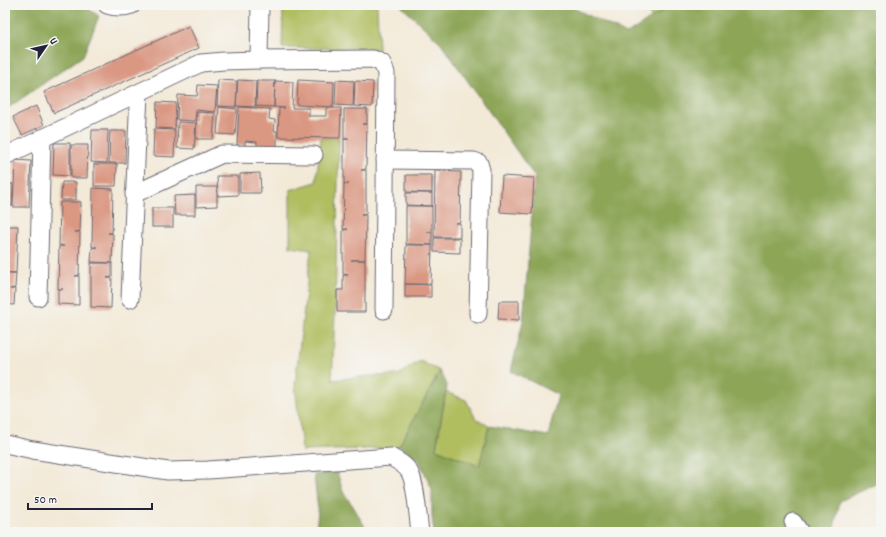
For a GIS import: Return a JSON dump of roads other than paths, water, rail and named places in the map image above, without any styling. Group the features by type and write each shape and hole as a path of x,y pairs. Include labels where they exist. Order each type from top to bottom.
{"street":[{"path":"107,5 124,8 132,5"},
{"path":"259,60 260,5"},
{"path":"5,156 201,63 224,60 373,59 382,63 386,73 384,310"},
{"path":"130,300 139,92"},
{"path":"38,297 42,138"},
{"path":"134,194 222,154 314,155"},
{"path":"385,160 474,160 479,163 481,170 478,314"},
{"path":"5,444 168,472 392,457 399,461 410,472 413,480 420,532"}]}
